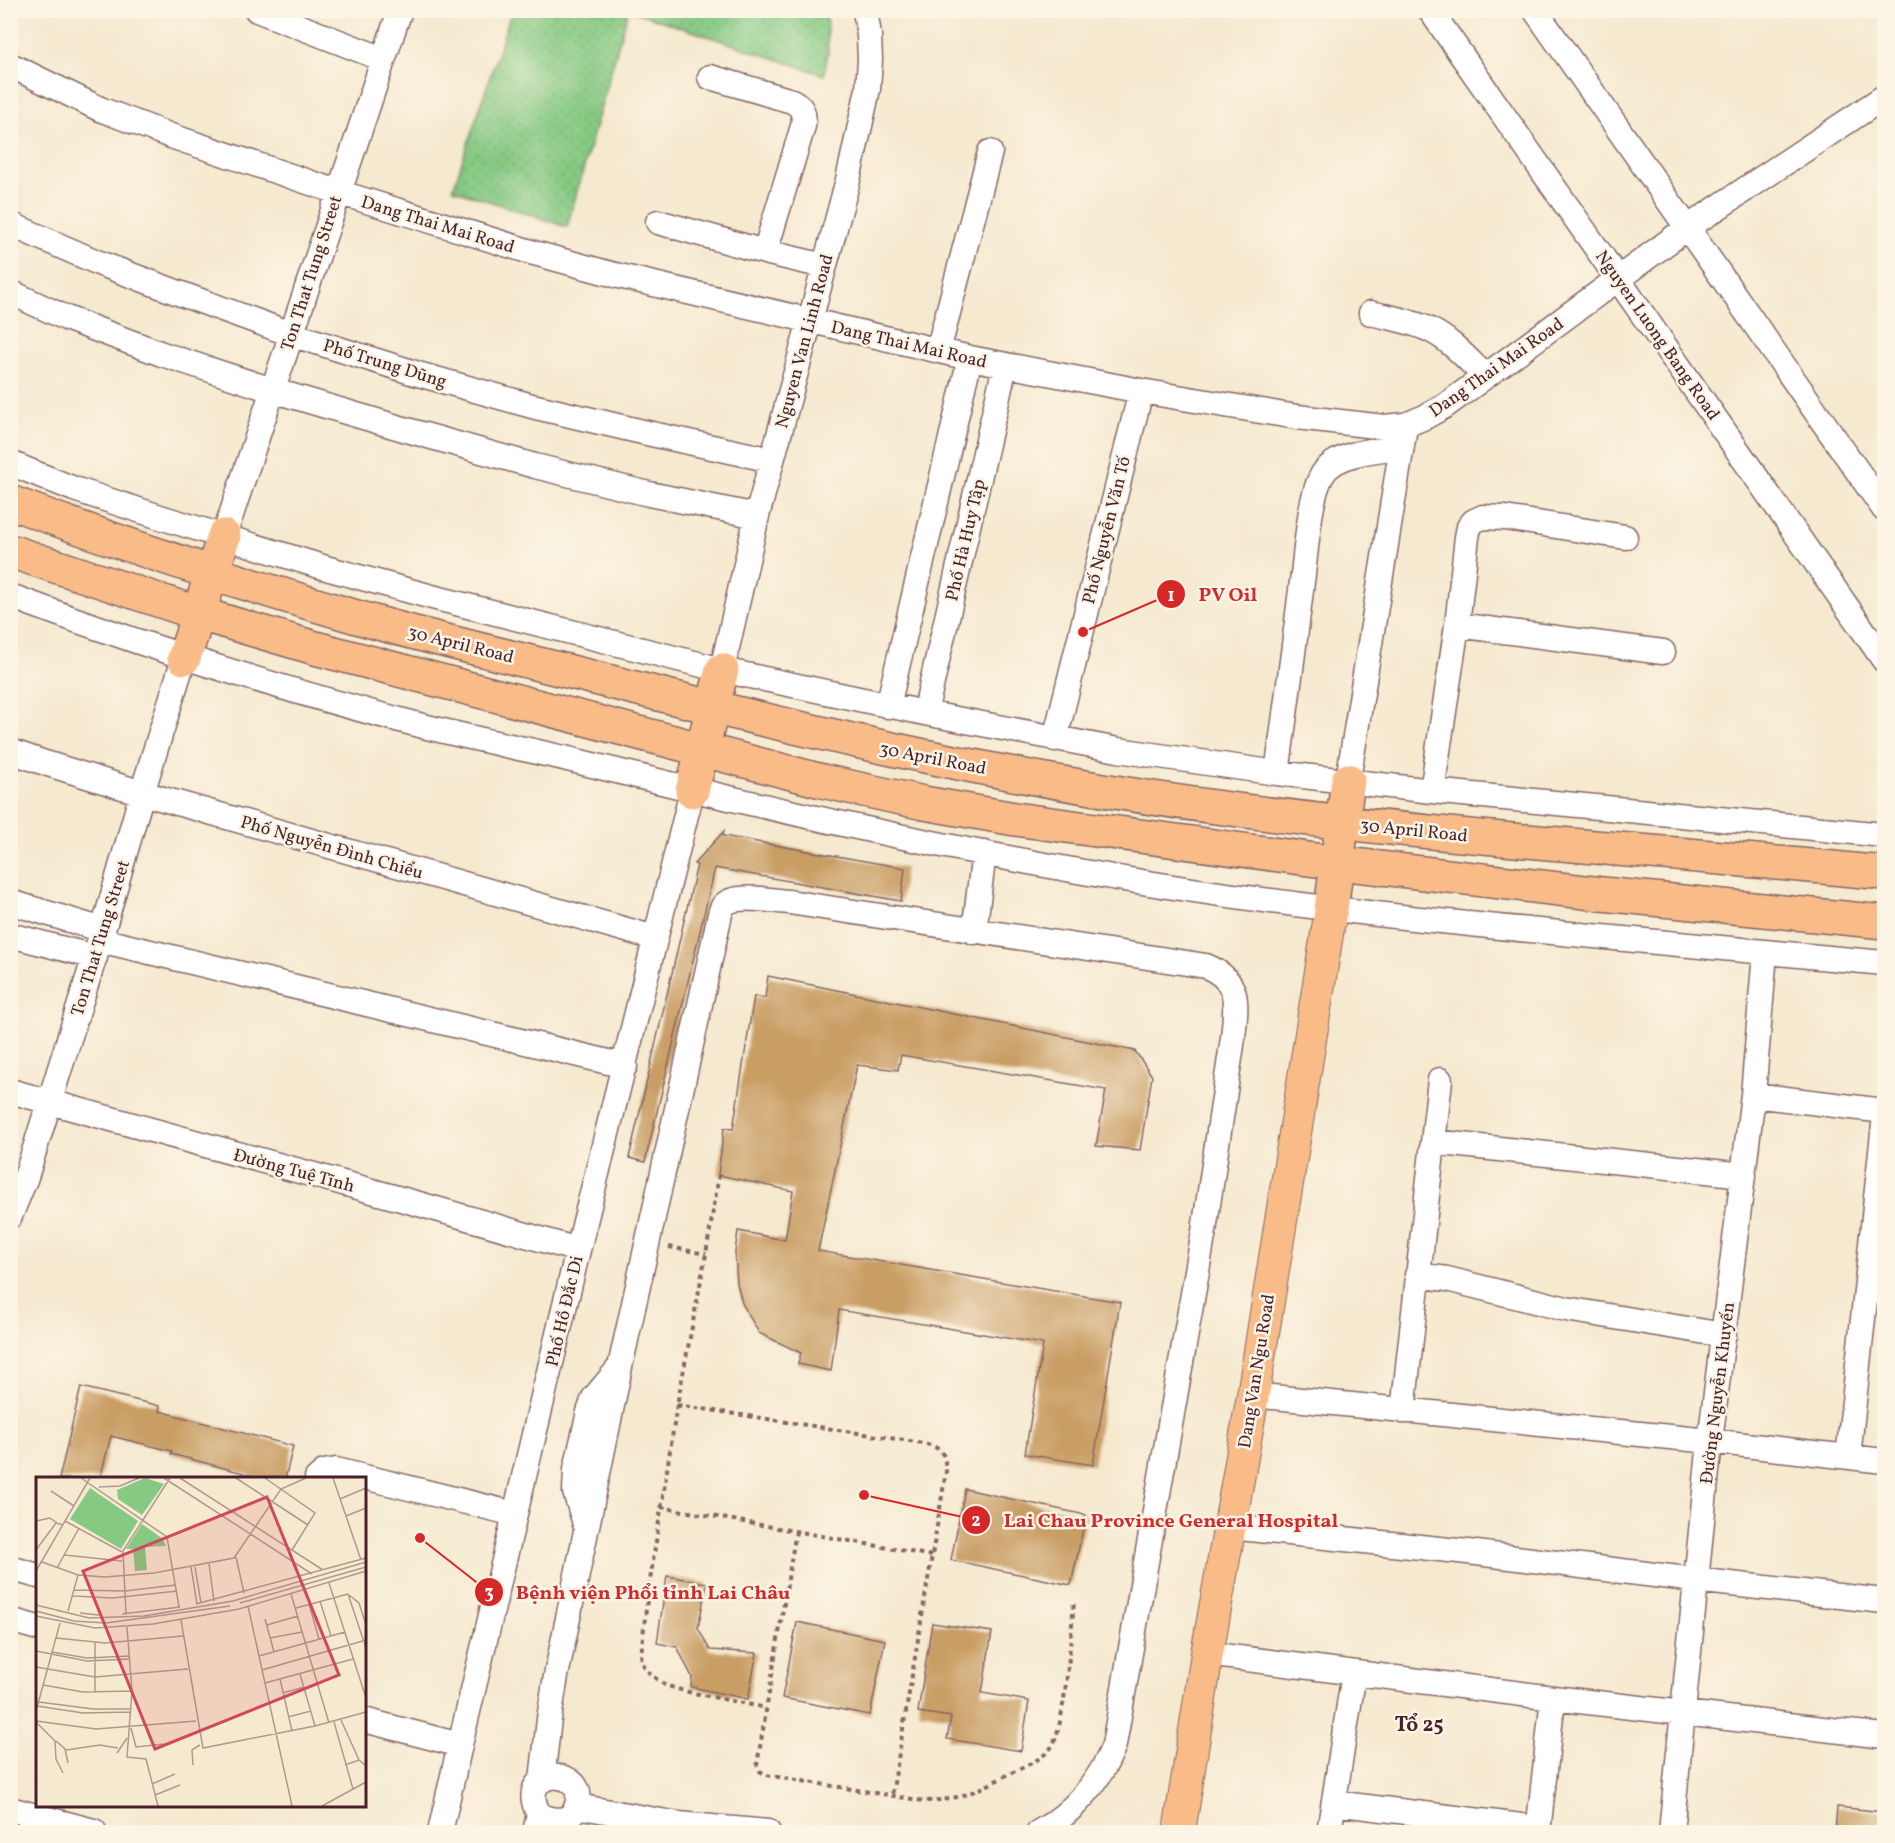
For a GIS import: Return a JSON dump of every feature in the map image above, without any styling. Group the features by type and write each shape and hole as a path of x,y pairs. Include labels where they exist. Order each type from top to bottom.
{"highway":[{"name":"30 April Road","path":"10,502 213,574 371,621 713,708 862,743 1124,794 1221,808 1491,838 1884,873"},
{"path":"184,658 224,536"},
{"path":"10,551 200,614 326,651 703,751 822,781 935,805 1015,819 1338,863 1602,894 1884,922"},
{"path":"692,791 722,670"},
{"path":"1331,909 1348,780"}],"main road":[{"name":"Dang Van Ngu Road","path":"1179,1833 1207,1654 1253,1395 1331,909"}],"street":[{"path":"257,10 383,59"},
{"name":"Ton That Tung Street","path":"224,536 400,10"},
{"name":"Nguyen Van Linh Road","path":"722,670 757,516 848,180 867,89 870,60 865,10"},
{"name":"Nguyen Luong Bang Road","path":"1430,10 1884,660"},
{"path":"1535,10 1884,509"},
{"name":"Dang Thai Mai Road","path":"10,65 100,109 171,136 338,192 545,256 615,275 1005,366 1141,391 1384,427 1403,436 1425,417 1445,406 1687,228 1884,97"},
{"path":"710,77 792,102 803,110 805,117 803,126 765,252"},
{"path":"938,351 990,152"},
{"path":"658,222 824,266"},
{"name":"Phố Trung Dũng","path":"10,224 99,263 291,334 418,374 532,406 772,460"},
{"path":"10,292 77,322 162,354 272,390 535,466 649,494 757,516"},
{"path":"1371,313 1431,330 1459,351 1485,376"},
{"name":"Phố Hà Huy Tập","path":"888,706 970,358"},
{"name":"Phố Hà Huy Tập","path":"925,714 1005,366"},
{"name":"Phố Nguyễn Văn Tố","path":"1055,739 1141,391"},
{"path":"1277,773 1310,524 1319,480 1337,461 1403,436"},
{"path":"1348,780 1403,436"},
{"name":"30 April Road","path":"10,463 74,489 326,568 722,670 925,714 1055,739 1277,773 1432,791 1884,835"},
{"path":"1432,791 1469,527 1474,521 1483,517 1505,518 1625,537"},
{"path":"10,596 184,658 423,726 815,819 984,853 1148,883 1331,909 1491,927 1884,963"},
{"path":"1457,625 1663,652"},
{"name":"Ton That Tung Street","path":"10,1216 26,1177 184,658"},
{"name":"Phố Nguyễn Đình Chiểu","path":"10,751 142,793 655,938"},
{"name":"Phố Hồ Đắc Di","path":"440,1833 578,1250 692,791"},
{"path":"974,932 984,853"},
{"path":"542,1780 556,1676 586,1530 720,914 725,904 733,900 789,902 1206,966 1227,978 1233,992 1236,1006 1233,1038 1200,1255 1114,1745 1107,1764 1085,1795 1039,1833"},
{"path":"10,902 99,942"},
{"path":"10,935 99,942 625,1066"},
{"name":"Đường Nguyễn Khuyến","path":"1671,1833 1710,1441 1725,1335 1753,1095 1765,953"},
{"path":"1403,1411 1440,1080"},
{"name":"Đường Tuệ Tĩnh","path":"10,1091 578,1250"},
{"path":"1753,1095 1884,1111"},
{"path":"1848,1457 1884,1124"},
{"path":"1433,1142 1744,1175"},
{"path":"1417,1275 1447,1279 1566,1309 1725,1335"},
{"path":"1253,1395 1884,1461"},
{"path":"319,1477 324,1472 343,1471 515,1514"},
{"path":"1230,1527 1468,1552 1884,1601"},
{"path":"10,1568 36,1575"},
{"path":"10,1620 36,1627"},
{"path":"1207,1654 1554,1698 1884,1736"},
{"path":"1329,1833 1354,1672"},
{"path":"1334,1803 1538,1830 1554,1698"},
{"path":"366,1721 459,1745"},
{"path":"552,1776 564,1777 574,1784 579,1795 577,1806 571,1816 560,1821 549,1820 537,1823 533,1803 534,1790 542,1780 552,1776"},
{"path":"577,1806 688,1828 768,1833"},
{"path":"10,1809 94,1831"}],"path":[{"path":"719,1175 677,1405 641,1655 644,1666 651,1675 665,1685 766,1708"},
{"path":"647,1243 706,1254"},
{"path":"677,1405 922,1443 941,1450 946,1459 933,1556 892,1795"},
{"path":"661,1507 933,1556"},
{"path":"796,1531 757,1765 759,1771 766,1775 924,1801 944,1801 965,1796 1029,1763 1052,1748 1056,1737 1061,1718 1074,1603"}],"green space":[{"path":"512,10 628,11 567,227 453,189"},
{"path":"632,11 826,11 828,52 824,75"}],"building":[{"path":"724,831 723,836 905,868 901,901 715,868 645,1162 629,1158 697,865 694,864"},
{"path":"768,976 1135,1051 1152,1076 1140,1150 1096,1146 1106,1090 901,1055 898,1070 857,1065 818,1251 1120,1302 1093,1465 1025,1454 1043,1344 839,1310 831,1371 798,1364 801,1353 759,1333 742,1303 737,1283 735,1252 738,1231 785,1240 793,1191 718,1175 724,1128 733,1129 754,996 765,998"},
{"path":"81,1387 160,1406 159,1411 293,1446 285,1477 258,1477 171,1454 172,1451 111,1436 101,1477 59,1477"},
{"path":"965,1489 1086,1515 1071,1585 951,1560"},
{"path":"667,1576 707,1583 698,1628 710,1650 757,1653 748,1699 691,1687 692,1677 677,1647 657,1643"},
{"path":"797,1622 885,1640 870,1715 782,1698"},
{"path":"932,1623 992,1632 982,1693 1029,1701 1021,1751 947,1739 951,1717 918,1712"},
{"path":"1837,1807 1884,1812 1884,1833 1835,1833"}],"place":[{"name":"PV Oil","path":"1083,632"},
{"name":"Lai Chau Province General Hospital","path":"864,1495"},
{"name":"Bệnh viện Phổi tỉnh Lai Châu","path":"420,1538"}],"district":[{"name":"Tổ 25","path":"1419,1724"}]}
